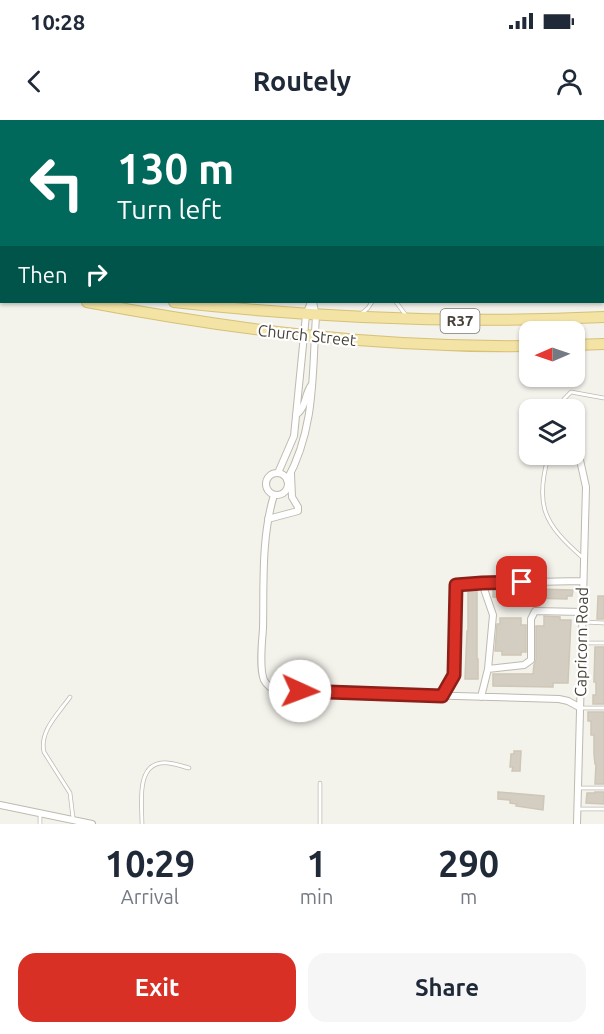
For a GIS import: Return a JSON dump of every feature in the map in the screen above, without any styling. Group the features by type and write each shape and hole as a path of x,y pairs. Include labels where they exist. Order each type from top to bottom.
{"main road":[{"name":"Church Street","path":"92,303 168,317 309,337 420,345 519,346"},
{"name":"Church Street","path":"185,303 311,315 410,320 537,320 604,317"},
{"path":"585,345 604,344"}],"street":[{"path":"278,473 294,436 312,303"},
{"path":"274,495 286,490 306,432 312,383 309,337 311,315"},
{"path":"296,415 304,407 306,394 312,383"},
{"name":"Capricorn Road","path":"577,824 585,487 581,465"},
{"path":"274,495 267,488 267,480 271,475 278,473 289,476"},
{"path":"268,519 298,511 292,497 289,476"},
{"path":"274,495 265,541 262,650 263,675 267,685 278,691 559,699 579,707"},
{"path":"442,696 454,675 456,585 582,581"},
{"path":"481,696 488,669 493,615 482,583"},
{"path":"488,669 524,665 530,662 532,654 531,619 535,611 582,612"},
{"path":"0,806 92,824"}],"lane":[{"path":"357,317 371,303"},
{"path":"397,303 410,320"},
{"path":"564,399 571,392 604,398"},
{"path":"546,465 542,501 545,515 559,535 582,557"},
{"path":"582,622 604,623"},
{"path":"581,643 604,643"},
{"path":"70,697 44,736 43,746 44,752 70,793 73,820"},
{"path":"579,707 604,708"},
{"path":"142,824 143,786 146,772 151,766 164,762 189,768"},
{"path":"320,783 320,824"},
{"path":"578,788 604,788"},
{"path":"577,809 604,809"},
{"path":"40,814 40,824"}],"building":[{"path":"493,588 573,590 572,596 567,596 567,599 493,597"},
{"path":"468,589 477,589 478,679 465,679"},
{"path":"598,596 604,596 604,619 597,619"},
{"path":"544,616 571,620 568,683 553,683 553,687 493,686 493,674 533,674 536,660 536,626 544,626"},
{"path":"500,618 521,618 521,625 526,625 526,652 521,652 521,655 502,655 502,651 495,651 497,624 500,624"},
{"path":"595,647 604,647 604,704 593,704 593,695 596,695"},
{"path":"588,712 604,712 604,784 595,784 594,735 591,735 591,721 588,721"},
{"path":"514,751 521,751 520,771 512,771 513,767 510,767 511,754 514,754"},
{"path":"498,792 544,796 543,810 516,806 517,804 510,803 510,800 498,799"},
{"path":"604,792 604,804 586,803 587,793"}],"route":[{"path":"300,691 442,696 454,675 456,585 522,582"}]}
